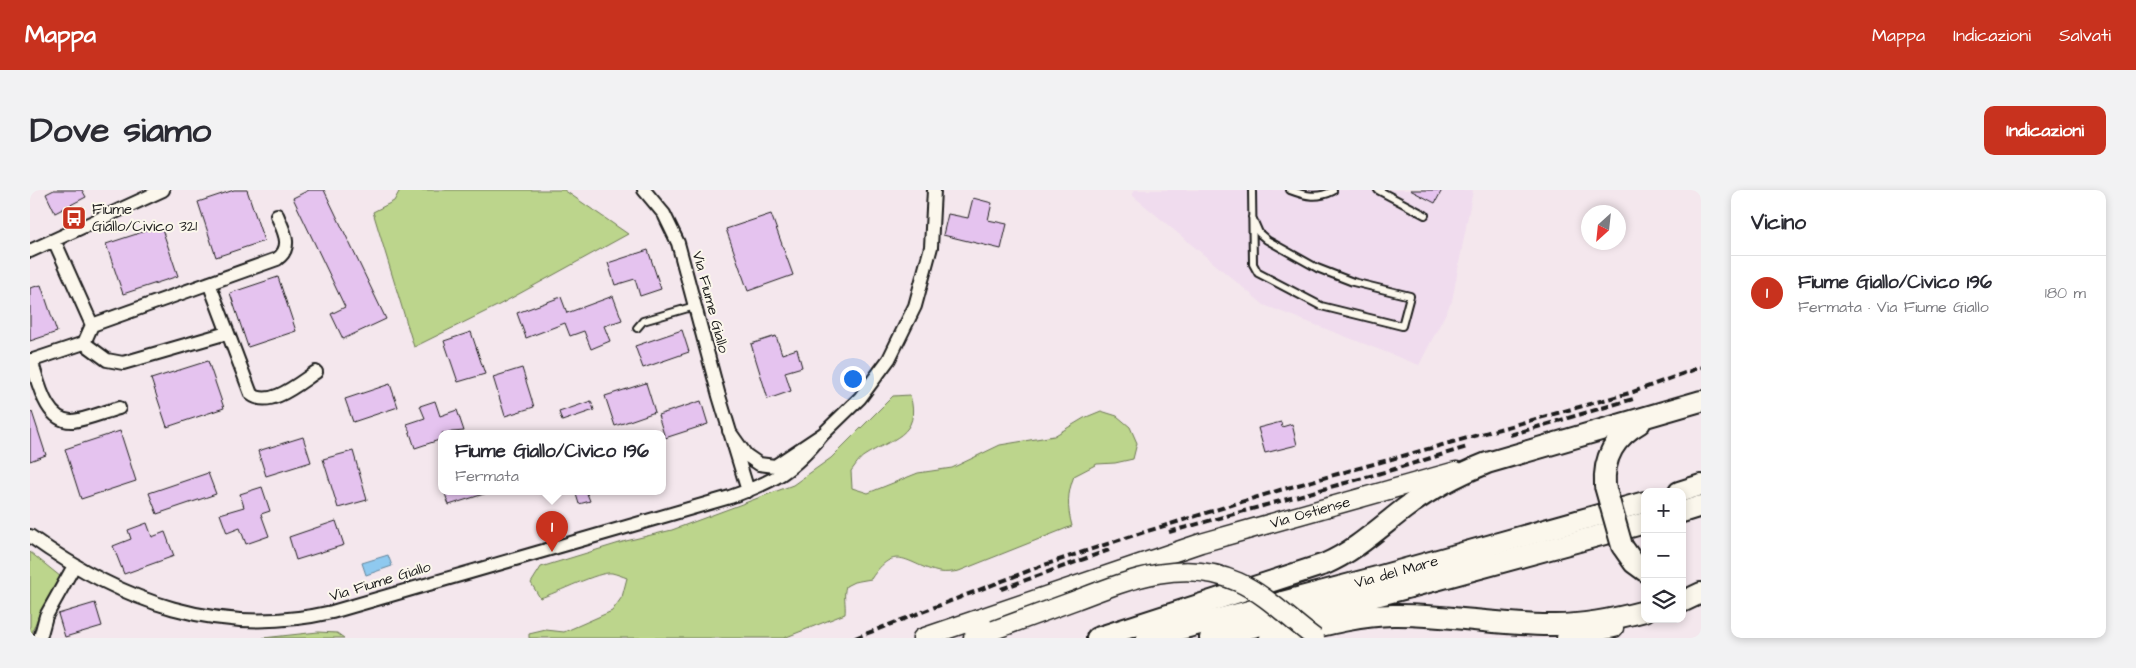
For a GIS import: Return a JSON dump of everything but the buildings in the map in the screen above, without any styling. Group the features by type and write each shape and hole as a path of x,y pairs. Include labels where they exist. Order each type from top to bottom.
{"main road":[{"name":"Via Ostiense","path":"922,638 1201,542 1487,463 1701,401"},
{"path":"1641,568 1634,563 1622,546 1605,486 1605,467 1614,446 1626,432 1659,412"},
{"path":"1097,638 1297,575 1332,561 1360,544 1429,492 1452,478 1487,463"},
{"path":"1686,490 1701,485"},
{"name":"Via del Mare","path":"1147,638 1641,503"},
{"path":"1686,511 1701,506"},
{"name":"Via del Mare","path":"1210,638 1399,590 1641,524"},
{"path":"973,638 1133,580 1159,573 1186,570 1212,573 1238,582 1271,602 1315,638"},
{"path":"1686,584 1701,585"},
{"path":"1686,600 1701,594"},
{"path":"1270,638 1344,621 1382,616 1435,616 1556,625 1591,623 1641,612"},
{"path":"1566,638 1627,625 1641,620"}],"street":[{"path":"30,251 163,190"},
{"name":"Via Fiume Giallo","path":"644,190 664,214 676,237 729,431 748,491"},
{"name":"Via Fiume Giallo","path":"729,431 746,456 768,467 786,461 823,434 840,420 867,390 883,368 906,326 924,278 934,226 934,190"},
{"path":"119,408 73,421 60,418 48,406 30,361 84,343 92,325 281,256 286,249 287,240 277,215"},
{"path":"54,240 92,325"},
{"path":"209,283 248,388 257,399 272,398 316,372"},
{"path":"84,343 104,359 123,363 227,333"},
{"name":"Via Fiume Giallo","path":"30,536 74,566 112,588 172,609 229,621 283,622 332,612 748,491 790,470 803,459 823,434"},
{"path":"40,638 46,616 74,566"},
{"path":"1593,638 1627,625"}],"lane":[{"path":"1252,190 1250,201 1254,269 1264,277 1321,306 1402,326 1410,296 1354,282 1317,268 1266,240 1259,233 1252,217"},
{"path":"1290,190 1313,197 1324,196 1333,192"},
{"path":"1378,190 1425,215"},
{"path":"637,328 643,321 696,306"}],"shaded area":[{"path":"1134,190 1473,190 1452,301 1419,365 1264,305 1132,195"}],"green space":[{"path":"400,190 564,190 628,234 497,306 414,347 373,212 394,201"},
{"path":"910,395 913,409 912,420 908,428 894,440 860,459 851,471 852,488 868,493 918,473 952,468 1000,445 1054,436 1084,418 1101,411 1117,416 1130,427 1137,443 1133,459 1097,464 1074,476 1068,501 1072,526 959,571 939,572 910,561 895,558 880,568 871,579 854,582 846,586 845,614 784,638 529,638 529,634 546,630 564,632 612,611 622,597 627,578 606,573 540,598 531,583 541,567 626,541 672,530 793,485 831,458 893,396"},
{"path":"30,552 61,577 38,617 30,638"},
{"path":"318,632 337,633 344,638 263,638"}],"water":[{"path":"388,555 392,566 366,575 362,563"}],"railway":[{"path":"855,638 1041,566 1122,539 1280,490 1633,392 1701,367"},
{"path":"1510,435 1633,399"},
{"path":"1169,532 1467,447"},
{"path":"1001,589 1109,550"}],"place":[{"name":"Fiume Giallo/Civico 321","path":"74,218"},
{"name":"Fiume Giallo/Civico 196","path":"552,552"}]}
